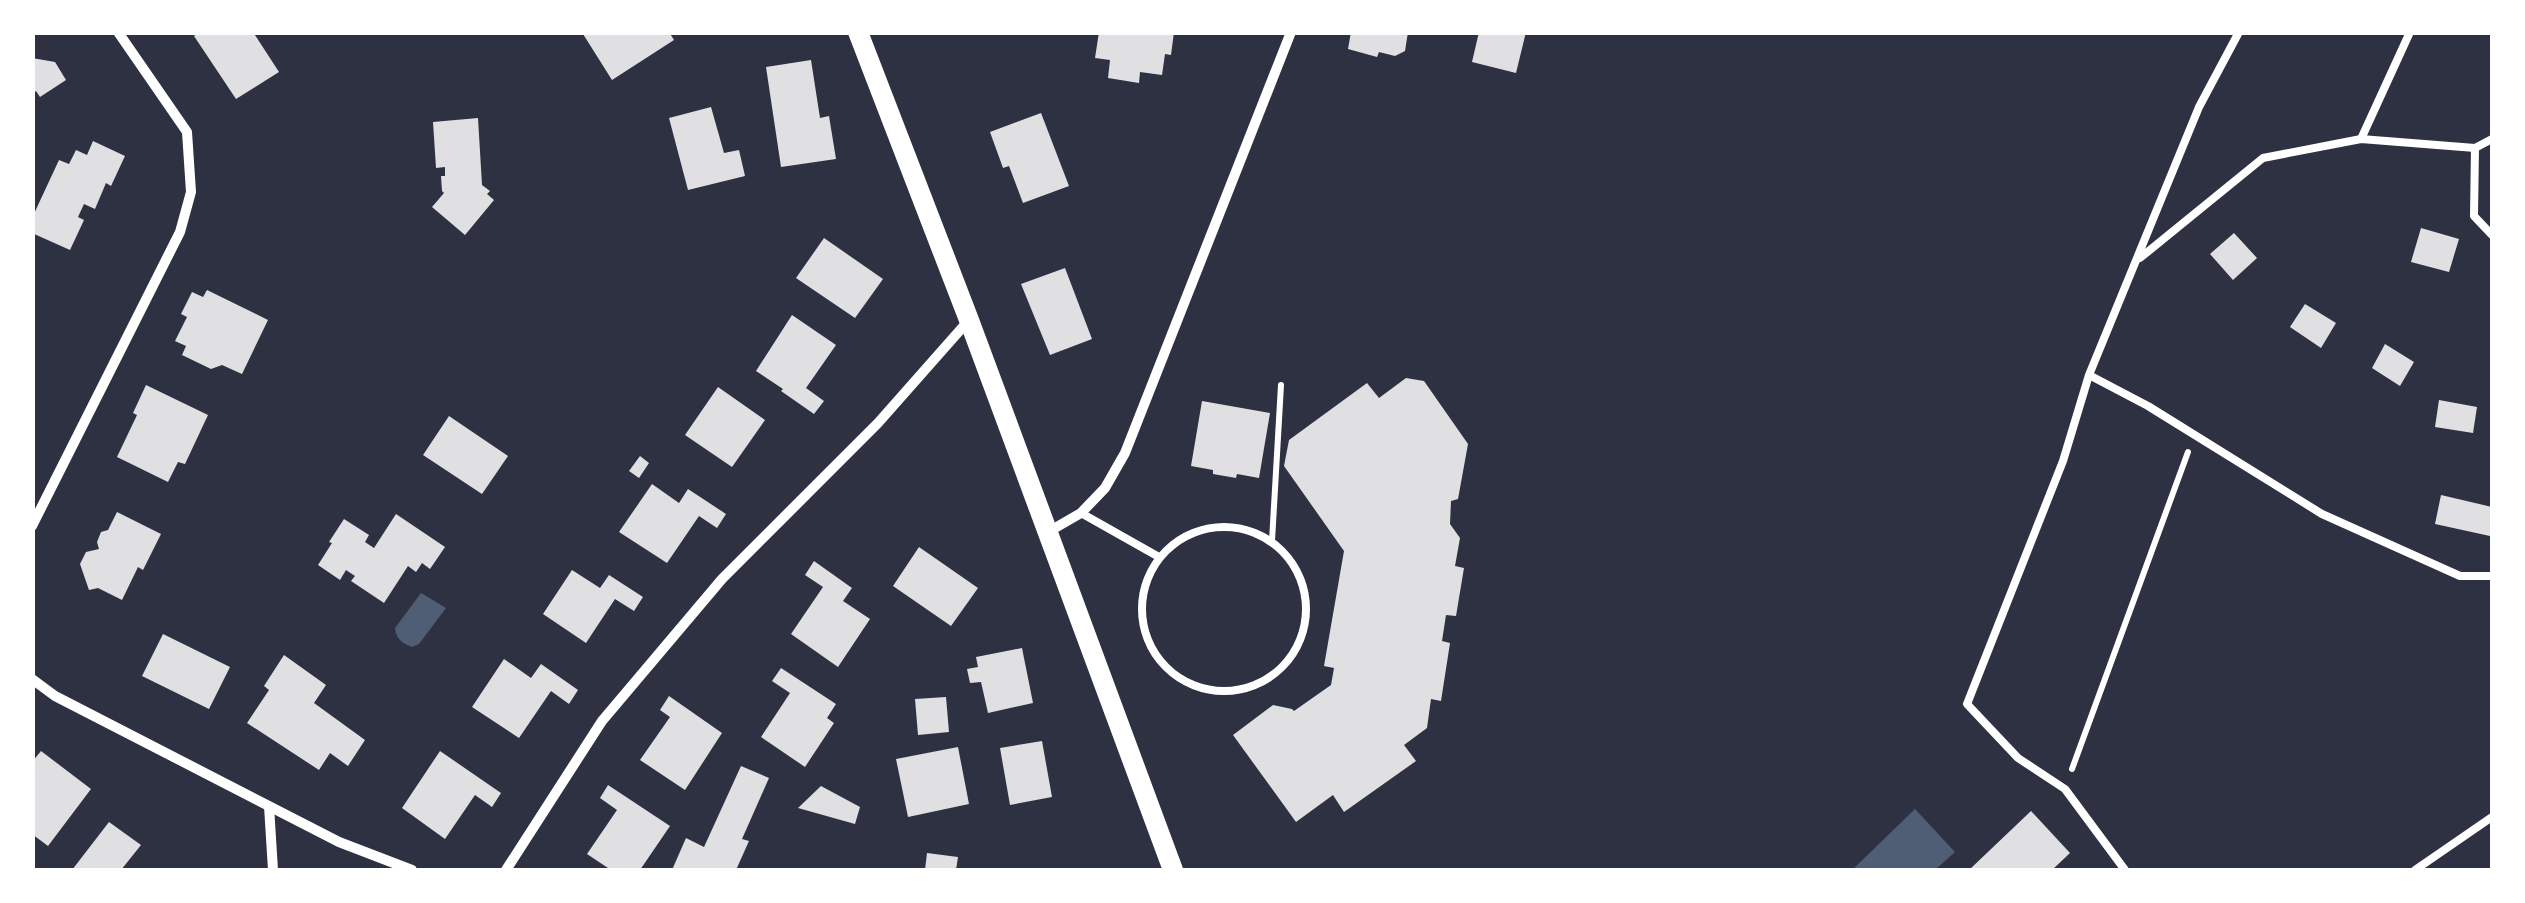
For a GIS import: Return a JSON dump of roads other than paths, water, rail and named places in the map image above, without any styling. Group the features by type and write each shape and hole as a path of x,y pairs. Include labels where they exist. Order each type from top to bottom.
{"main road":[{"path":"858,32 1173,870"}],"street":[{"path":"32,526 180,232 191,192 186,132 118,32"},
{"path":"1048,532 1081,513 1105,488 1125,453 1290,32"},
{"path":"506,870 614,706 722,579 878,423 969,320"},
{"path":"32,679 54,696 339,842 412,870"},
{"path":"268,806 273,870"}],"lane":[{"path":"2125,870 2065,789 2018,758 1967,704 2063,461 2089,375 2199,106 2238,32"},
{"path":"2361,139 2410,32"},
{"path":"2137,261 2264,158 2361,139 2475,148 2492,139"},
{"path":"2475,148 2474,216 2492,235"},
{"path":"2089,375 2194,433 2322,514 2460,576 2492,576"},
{"path":"1081,513 1160,557"},
{"path":"1214,527 1246,529 1272,541 1290,559 1307,600 1306,622 1294,653 1280,670 1260,684 1231,692 1202,689 1180,678 1162,664 1148,644 1142,616 1143,592 1160,557 1183,537 1214,527"},
{"path":"2416,870 2492,817"}],"water":[{"path":"421,593 446,608 419,644 412,647 400,640 395,628"},
{"path":"1915,809 1955,852 1935,870 1852,870"}]}
